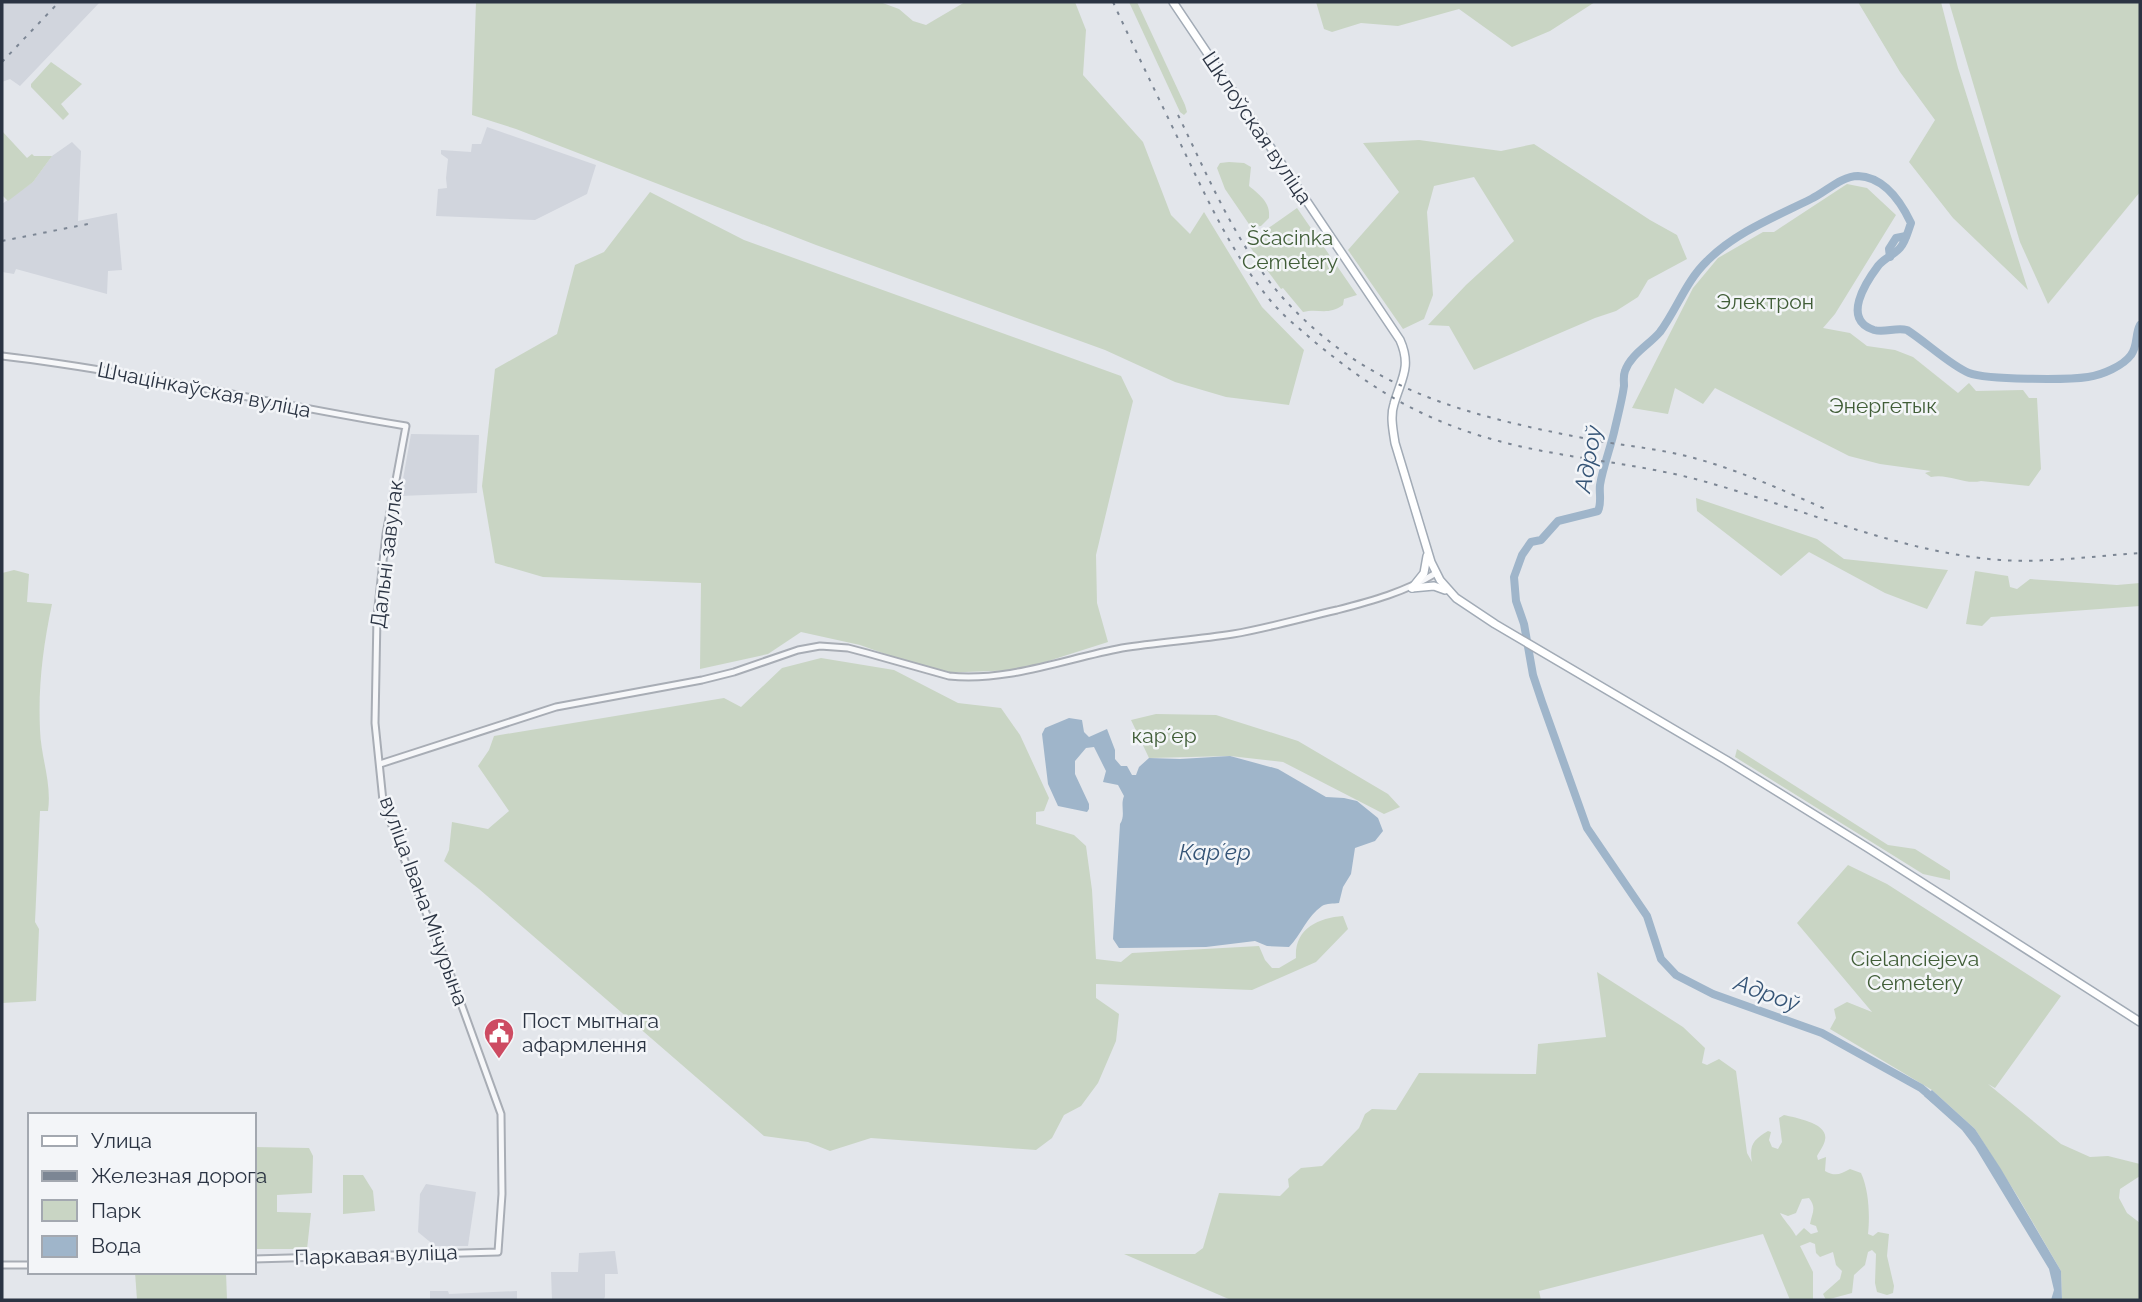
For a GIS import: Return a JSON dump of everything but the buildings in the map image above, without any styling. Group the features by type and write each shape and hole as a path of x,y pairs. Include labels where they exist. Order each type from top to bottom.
{"main road":[{"name":"Шклоўская вуліца","path":"1174,2 1403,346 1406,369 1393,406 1392,427 1402,468 1438,577"},
{"path":"1415,587 1427,566 1427,548"},
{"path":"1438,577 1456,597"},
{"path":"1415,587 1437,586 1456,597 1548,656 1726,760 2140,1022"}],"street":[{"name":"Шчацінкаўская вуліца","path":"2,356 165,380 316,412 406,426"},
{"name":"Дальні завулак","path":"375,723 380,576 406,426"},
{"path":"380,764 556,707 702,680 798,650 820,646 867,653 949,676 988,677 1124,648 1247,631 1376,600 1438,577"},
{"name":"вуліца Івана Мічурына","path":"375,723 383,801 446,962 501,1114 502,1194 498,1252"},
{"name":"Паркавая вуліца","path":"256,1259 498,1252"},
{"path":"2,1265 28,1265"}],"shaded area":[{"path":"2,2 100,2 20,86 10,79 2,82"},
{"path":"487,127 596,165 587,194 535,220 436,216 438,189 447,188 448,159 441,154 441,150 471,152 472,144 481,144"},
{"path":"72,142 81,151 78,221 117,213 122,270 108,271 107,294 16,269 14,274 2,272 2,204 33,182 52,156"},
{"path":"411,434 479,435 477,493 400,496"},
{"path":"426,1184 476,1192 468,1246 435,1246 418,1232 420,1194"},
{"path":"615,1251 618,1274 605,1274 603,1300 552,1300 551,1272 578,1272 579,1253"},
{"path":"430,1291 448,1291 449,1294 517,1291 517,1300 430,1300"}],"green space":[{"path":"476,2 880,2 899,9 913,21 926,25 965,2 1075,2 1086,30 1083,75 1143,142 1171,215 1190,234 1204,212 1262,307 1304,350 1289,405 1226,397 1175,382 1105,350 816,245 516,129 472,115"},
{"path":"1129,2 1137,2 1185,105 1187,112 1184,115 1180,112"},
{"path":"1316,2 1595,2 1550,31 1512,47 1459,9 1398,26 1361,23 1332,32 1324,29"},
{"path":"1858,2 1941,2 1958,68 2028,290 1953,218 1909,162 1935,120 1900,72"},
{"path":"1949,2 2140,2 2140,192 2048,304 2020,242"},
{"path":"51,62 82,84 61,104 69,114 63,120 31,87"},
{"path":"2,131 27,158 32,154 52,156 33,182 8,201 2,195"},
{"path":"1419,140 1501,151 1534,144 1677,235 1687,259 1648,280 1638,297 1616,311 1474,370 1449,326 1428,325 1514,241 1474,177 1434,186 1427,212 1433,295 1424,319 1403,329 1348,250 1399,192 1363,143"},
{"path":"1220,163 1244,163 1251,167 1249,186 1264,200 1269,213 1269,218 1261,226 1251,227 1225,189 1217,168"},
{"path":"1847,184 1867,188 1896,215 1835,314 1823,328 1850,333 1867,346 1895,350 1913,357 1958,393 1969,383 1976,391 2023,390 2029,398 2037,398 2041,469 2029,486 1975,482 1944,476 1931,477 1925,473 1931,471 1880,464 1849,456 1715,388 1703,404 1675,388 1668,414 1632,408 1693,288 1718,258 1763,232 1774,232"},
{"path":"650,192 744,240 1121,376 1133,401 1096,555 1097,603 1108,642 1020,670 939,673 860,645 801,632 768,654 700,669 701,583 543,577 495,563 482,486 495,369 557,334 575,265 604,252"},
{"name":"Ščacinka Cemetery","path":"1297,208 1357,295 1344,299 1343,305 1337,308 1303,312 1283,288 1281,289 1247,243"},
{"path":"1696,498 1817,539 1844,559 1948,570 1927,609 1885,593 1809,552 1781,576 1697,511"},
{"path":"14,570 29,574 27,602 52,604 40,698 41,740 49,801 48,811 40,811 35,922 39,929 36,1001 2,1003 2,573"},
{"path":"1975,571 2008,576 2010,587 2017,589 2030,579 2117,585 2140,583 2140,606 1991,617 1982,626 1966,624"},
{"path":"821,658 894,670 958,703 1001,708 1020,735 1049,798 1044,811 1036,812 1036,824 1074,835 1086,846 1096,959 1121,962 1132,953 1259,946 1272,968 1279,968 1296,958 1299,939 1309,927 1325,919 1343,916 1348,929 1316,962 1252,990 1096,984 1096,998 1119,1014 1116,1041 1098,1083 1081,1106 1064,1115 1052,1138 1036,1150 871,1138 830,1151 808,1142 764,1136 444,861 449,850 452,822 488,829 509,811 478,766 489,750 494,736 724,698 741,707 782,668"},
{"name":"карʼер","path":"1156,714 1216,715 1298,741 1388,794 1400,807 1384,814 1283,762 1230,756 1149,758 1131,720"},
{"path":"1737,749 1888,845 1915,849 1950,871 1950,880 1923,874 1735,757"},
{"name":"Cielanciejeva Cemetery","path":"1848,865 1887,884 2061,996 1995,1088 1988,1084 2061,1144 2090,1157 2108,1156 2140,1164 2140,1176 2120,1189 2119,1198 2127,1213 2140,1223 2140,1300 2062,1300 2061,1271 1975,1129 1932,1090 1830,1029 1836,1018 1834,1009 1847,1002 1872,1012 1797,923"},
{"path":"1597,972 1683,1027 1705,1048 1702,1063 1707,1065 1719,1059 1736,1071 1747,1153 1752,1162 1753,1144 1768,1131 1771,1132 1769,1140 1772,1147 1778,1149 1782,1142 1779,1118 1784,1115 1810,1122 1822,1129 1825,1140 1817,1156 1818,1160 1826,1157 1825,1171 1838,1174 1850,1169 1861,1173 1868,1203 1868,1234 1889,1234 1887,1256 1894,1286 1893,1293 1887,1295 1877,1292 1876,1254 1872,1250 1868,1252 1865,1265 1854,1275 1852,1293 1826,1300 1823,1294 1840,1279 1842,1271 1836,1265 1833,1252 1820,1257 1816,1253 1815,1244 1810,1242 1800,1246 1813,1272 1813,1300 1790,1300 1763,1234 1539,1291 1541,1300 1231,1300 1124,1254 1195,1254 1203,1248 1219,1193 1280,1196 1289,1187 1288,1179 1301,1168 1322,1166 1359,1128 1365,1114 1372,1109 1396,1110 1419,1073 1536,1074 1538,1044 1606,1037","holes":["1809,1198 1813,1205 1810,1224 1816,1226 1818,1232 1811,1234 1804,1228 1796,1236 1780,1213 1788,1216 1796,1213 1802,1199"]},
{"path":"256,1147 309,1148 313,1156 312,1193 277,1195 277,1212 311,1213 307,1249 256,1249"},
{"path":"343,1175 363,1175 373,1191 375,1211 343,1214"},
{"path":"135,1274 226,1274 227,1300 137,1300"}],"water":[{"name":"Карʼер","path":"1069,718 1082,720 1084,732 1089,737 1107,729 1115,750 1115,759 1121,766 1127,766 1132,775 1136,775 1139,767 1149,758 1230,756 1278,769 1326,797 1357,801 1378,818 1383,831 1375,841 1355,848 1351,874 1343,887 1339,903 1326,904 1317,910 1289,947 1267,946 1255,941 1206,947 1119,948 1113,939 1124,796 1118,785 1103,782 1106,771 1094,747 1086,748 1075,761 1075,774 1089,809 1087,812 1058,806 1048,784 1042,734 1045,728"},
{"path":"1932,1090 1975,1129 2001,1169 2061,1271 2062,1300 2051,1300 2054,1290 2049,1269 1975,1147 1962,1130 1924,1096"}],"waterway":[{"name":"Адроў","path":"1935,1100 1921,1088 1822,1033 1713,994 1676,975 1661,959 1647,916 1587,828 1533,675 1524,624 1516,601 1514,577 1522,555 1531,542 1541,540 1558,521 1598,511 1601,478 1621,402 1625,371 1636,355 1660,332 1700,269 1718,251 1743,233 1846,179 1867,177 1884,186 1897,199 1911,223 1902,245 1878,266 1859,300 1859,318 1864,325 1874,330 1907,330 1969,373 2009,378 2064,379 2094,376 2123,363 2133,351 2140,325"},
{"path":"1890,257 1889,249 1896,238 1906,236"}],"railway":[{"path":"2,62 59,2"},
{"path":"1113,2 1212,209 1257,283 1280,312 1316,343 1374,386 1414,409 1481,436 1562,455 1645,468 1699,480 1924,548 2018,561 2140,553"},
{"path":"1178,115 1224,210 1266,278 1316,330 1385,378 1423,395 1502,420 1701,460 1830,511"},
{"path":"2,241 88,224"}],"place":[{"name":"Пост мытнага афармлення","path":"499,1060"}],"park label":[{"name":"Электрон","path":"1765,302"},
{"name":"Энергетык","path":"1883,406"}]}
